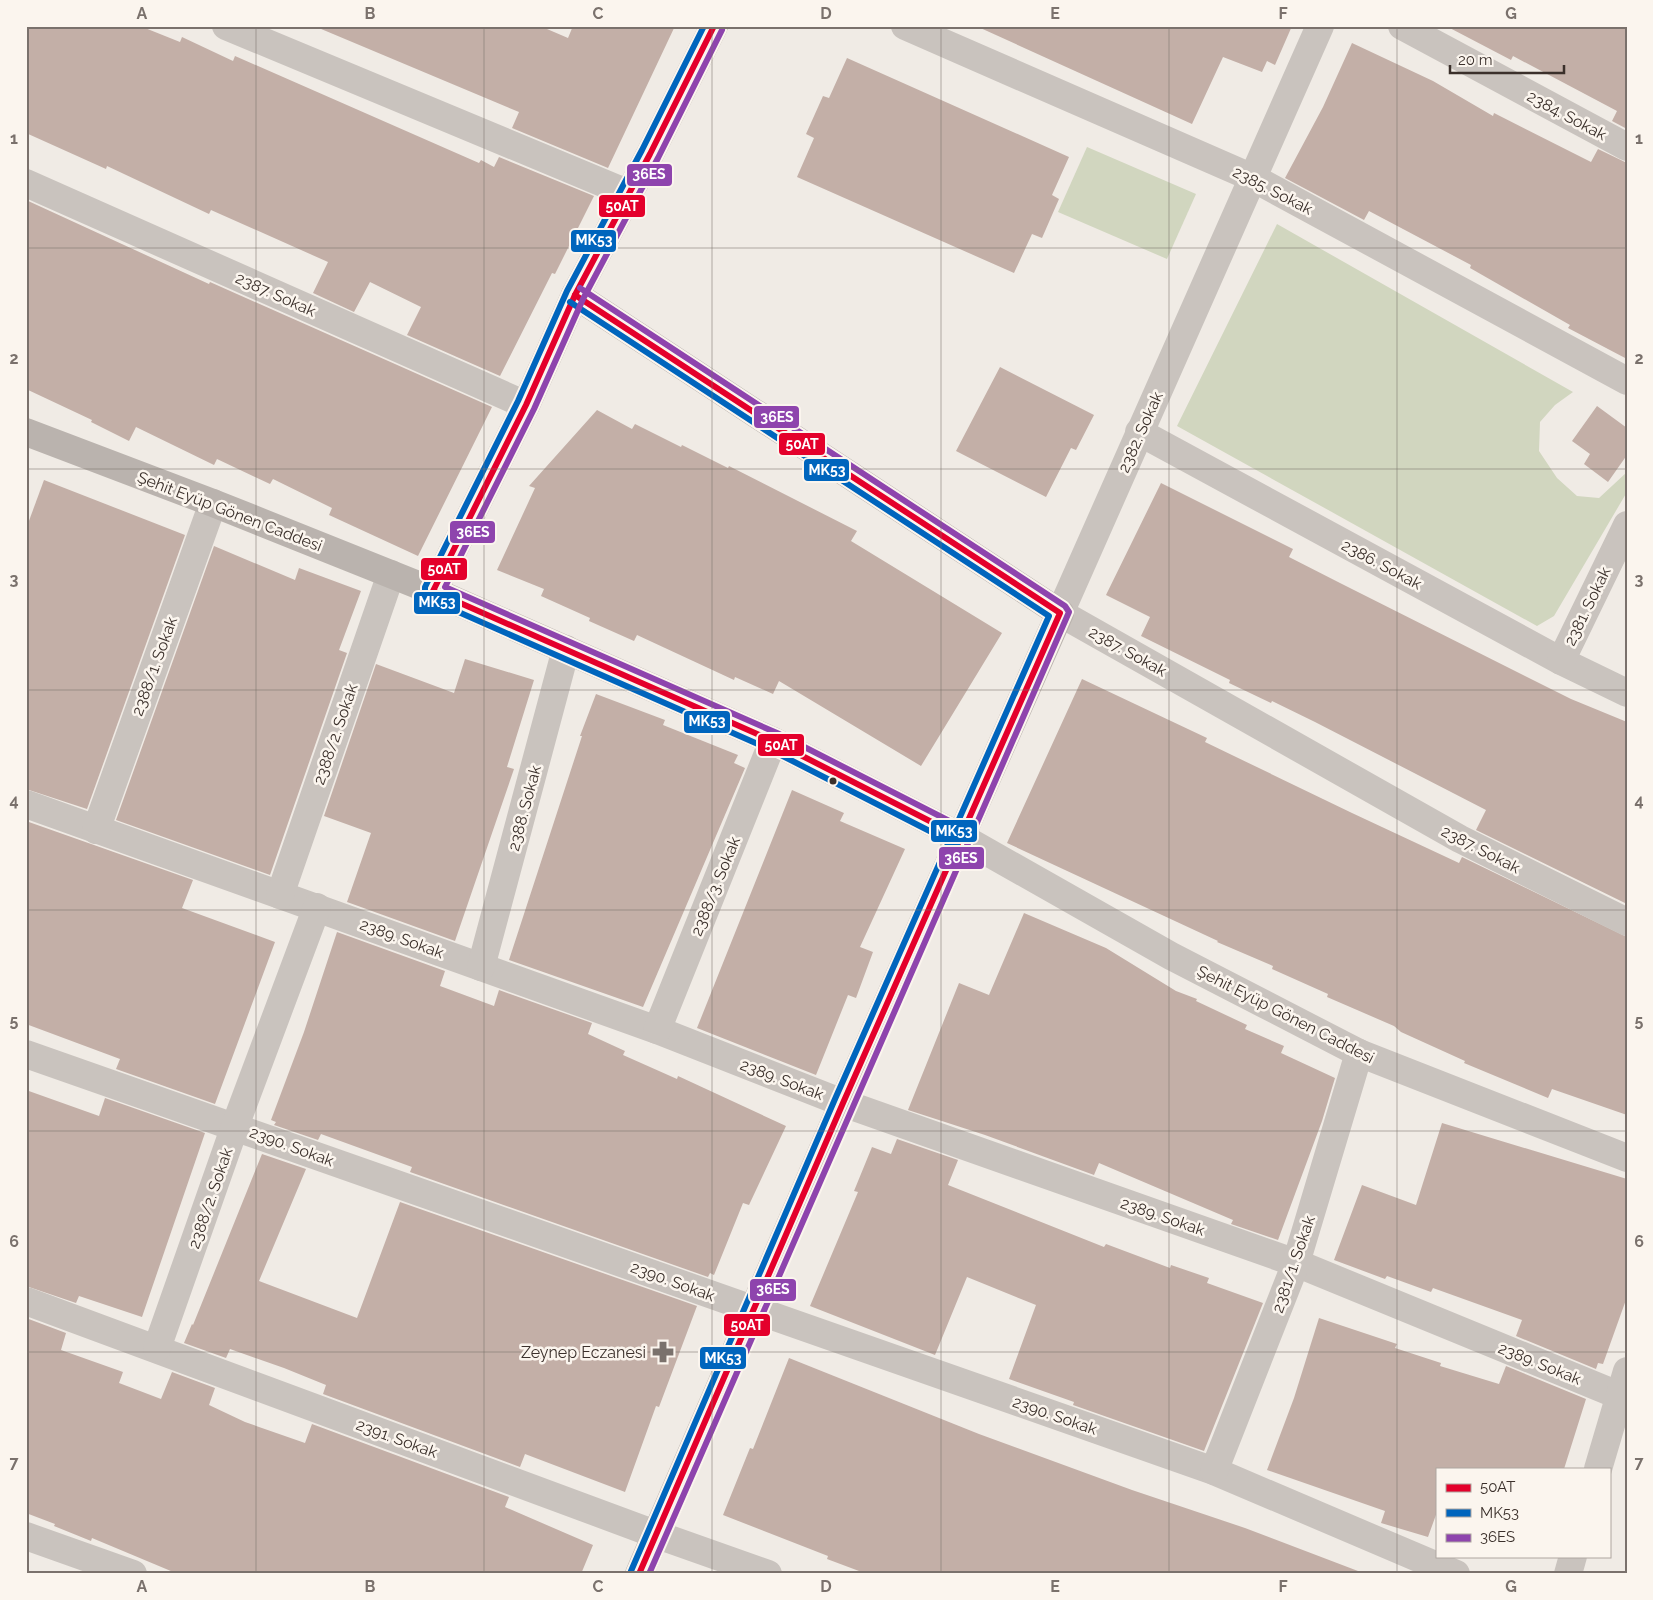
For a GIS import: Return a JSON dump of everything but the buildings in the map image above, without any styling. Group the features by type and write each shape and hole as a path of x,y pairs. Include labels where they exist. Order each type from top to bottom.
{"main road":[{"path":"434,592 526,405 575,295 627,193 650,154 714,26"},
{"name":"2387. Sokak","path":"575,295 1060,613"},
{"name":"Şehit Eyüp Gönen Caddesi","path":"26,432 213,503 434,592 773,741 961,837"},
{"name":"2382. Sokak","path":"639,1574 843,1103 1060,613"}],"street":[{"path":"226,26 627,193"},
{"name":"2385. Sokak","path":"905,26 1253,178 1627,381"},
{"name":"2382. Sokak","path":"1060,613 1320,26"},
{"name":"2384. Sokak","path":"1402,26 1627,146"},
{"name":"2387. Sokak","path":"26,183 526,405"},
{"name":"2386. Sokak","path":"1139,432 1561,661 1627,692"},
{"name":"2388/1. Sokak","path":"96,830 213,503"},
{"name":"2381. Sokak","path":"1561,661 1627,525"},
{"name":"2388/2. Sokak","path":"280,895 391,574"},
{"name":"2387. Sokak","path":"1060,613 1460,839 1627,922"},
{"name":"2388. Sokak","path":"481,967 566,650"},
{"name":"2388/3. Sokak","path":"657,1030 773,741"},
{"name":"2389. Sokak","path":"26,804 657,1030 843,1103 1296,1263 1622,1383"},
{"name":"Şehit Eyüp Gönen Caddesi","path":"961,837 1171,956 1359,1054 1627,1158"},
{"name":"2388/2. Sokak","path":"157,1348 235,1126 317,907"},
{"name":"2390. Sokak","path":"26,1054 1214,1471 1456,1574"},
{"name":"2381/1. Sokak","path":"1214,1471 1296,1263 1359,1054"},
{"name":"2391. Sokak","path":"26,1301 768,1574"},
{"path":"1598,1468 1622,1383"},
{"path":"26,1536 133,1574"},
{"path":"1568,1574 1572,1558"}],"green space":[{"path":"1087,147 1196,194 1167,259 1058,212"},
{"path":"1277,224 1573,392 1555,405 1540,422 1539,451 1557,478 1577,496 1599,498 1627,472 1627,492 1554,616 1537,626 1177,426"}],"transit line":[{"name":"MK53","path":"704,26 642,150 567,291 518,401 425,587 425,594 429,599 769,749 957,845"},
{"name":"50AT","path":"714,26 650,154 575,295 526,405 433,591 773,741 961,837"},
{"name":"36ES","path":"722,30 658,158 583,299 534,409 445,587 777,733 965,829"},
{"name":"36ES","path":"580,288 1065,606 1069,612 649,1574"},
{"name":"50AT","path":"575,295 1060,613 843,1103 639,1574"},
{"name":"MK53","path":"570,302 1049,616 835,1099 631,1571"}],"place":[{"name":"Zeynep Eczanesi","path":"663,1352"}]}
